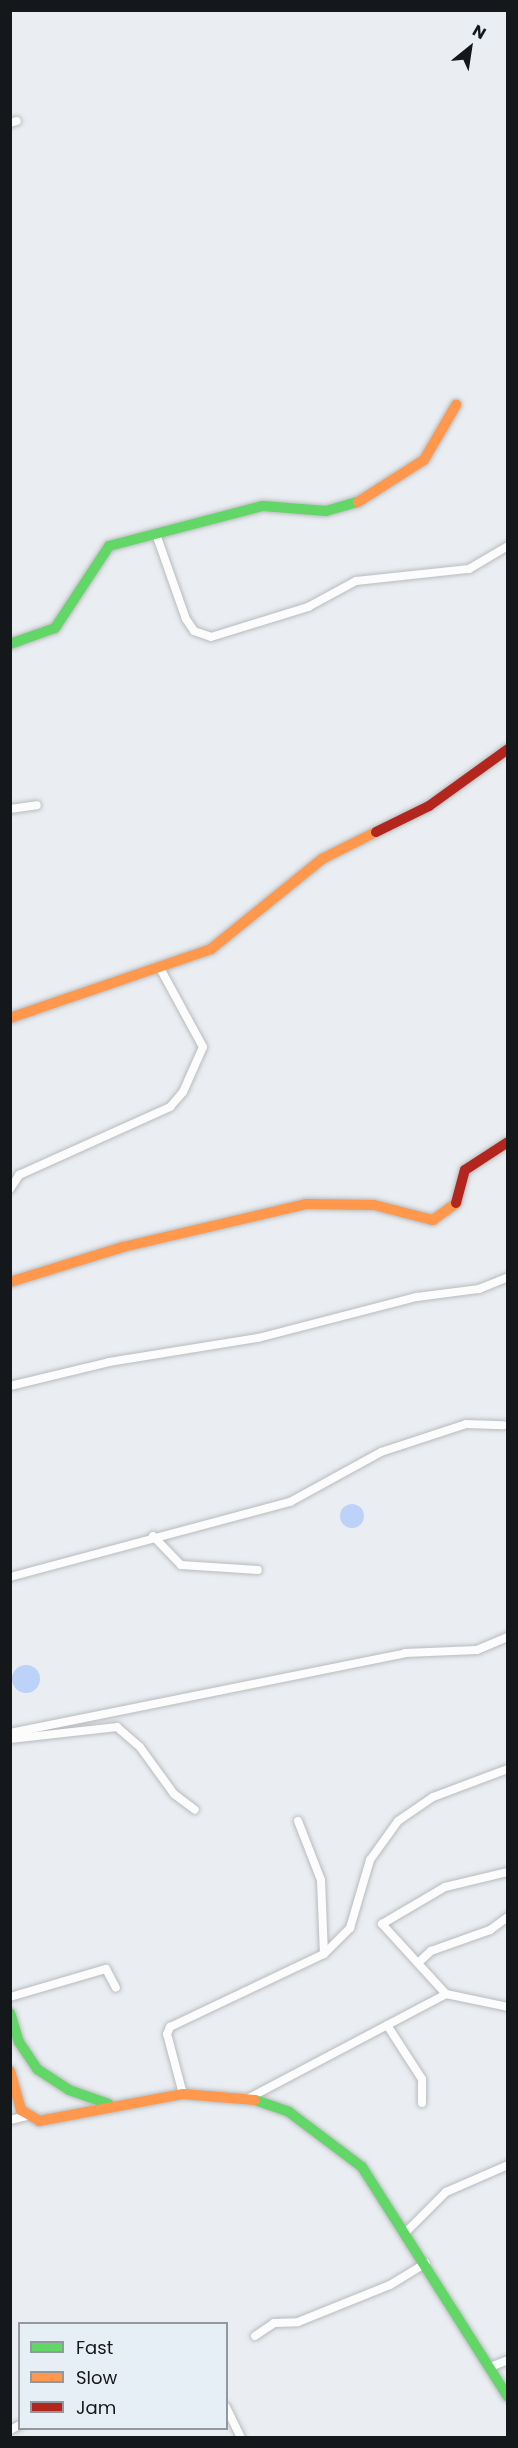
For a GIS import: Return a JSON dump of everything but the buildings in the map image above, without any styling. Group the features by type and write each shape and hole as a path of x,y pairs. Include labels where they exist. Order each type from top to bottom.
{"street":[{"path":"10,644 55,628 109,546 274,504 326,512 362,501 418,466 456,405"},
{"path":"156,534 186,619 194,630 211,637 308,607 356,581 469,569 507,546"},
{"path":"10,1018 211,949 322,859 429,806 507,748"},
{"path":"10,809 37,806"},
{"path":"10,1189 19,1175 170,1107 183,1092 203,1047 160,968"},
{"path":"10,1282 123,1247 306,1204 374,1205 434,1220 455,1207 465,1170 507,1142"},
{"path":"10,1386 109,1362 258,1338 417,1297 479,1289 507,1277"},
{"path":"10,1577 153,1536 290,1502 381,1452 466,1424 503,1425"},
{"path":"153,1536 181,1565 258,1570"},
{"path":"10,1734 405,1653 477,1650 507,1637"},
{"path":"10,1739 117,1726 140,1747 174,1794 195,1810"},
{"path":"183,2094 167,2034 170,2027 324,1954 356,1918 370,1860 398,1821 433,1797 507,1769"},
{"path":"298,1821 321,1880 324,1954"},
{"path":"507,1872 445,1887 382,1924 446,1994 507,2007"},
{"path":"418,1963 431,1951 490,1930 507,1917"},
{"path":"10,1997 106,1969 116,1988"},
{"path":"249,2098 446,1994"},
{"path":"10,2013 19,2042 37,2069 69,2090 109,2104"},
{"path":"387,2025 422,2079 422,2103"},
{"path":"10,2071 14,2095 27,2116"},
{"path":"10,2120 27,2116 59,2120 109,2104 183,2094 249,2098 289,2112 362,2167 426,2263 507,2397"},
{"path":"406,2232 446,2192 507,2165"},
{"path":"255,2336 274,2323 298,2322 390,2284 426,2263"},
{"path":"490,2367 507,2360"},
{"path":"228,2411 241,2438"}],"water":[{"path":"352,1504 361,1507 364,1516 361,1525 352,1528 343,1525 340,1516 343,1507"},
{"path":"26,1665 36,1669 40,1679 36,1689 26,1693 16,1689 12,1679 16,1669"}],"traffic: fast":[{"path":"10,644 55,628 109,546 263,506 326,511 358,502"},
{"path":"10,2013 19,2042 37,2069 69,2090 109,2104"},
{"path":"255,2100 289,2112 362,2167 508,2397"}],"traffic: slow":[{"path":"358,502 424,460 456,405"},
{"path":"10,1018 211,949 322,859 376,832"},
{"path":"10,1282 123,1247 306,1204 374,1205 433,1220 456,1203"},
{"path":"10,2071 21,2110 39,2121 183,2094 255,2100"}],"traffic: jam":[{"path":"376,832 429,806 508,749"},
{"path":"456,1203 465,1170 508,1142"}]}
